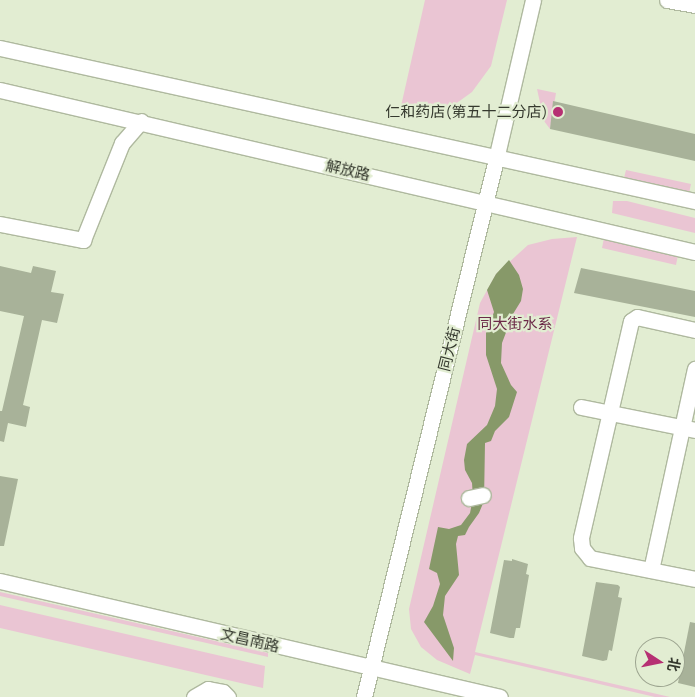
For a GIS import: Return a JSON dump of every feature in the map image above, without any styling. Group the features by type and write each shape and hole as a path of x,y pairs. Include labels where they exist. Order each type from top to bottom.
{"street":[{"name":"同大街","path":"364,697 486,202 533,0"},
{"path":"667,0 694,3"},
{"path":"0,48 496,159 695,200"},
{"name":"解放路","path":"0,90 141,121 695,252"},
{"path":"0,224 83,240 122,143 141,121"},
{"path":"695,330 637,317 631,321 581,538 582,548 590,558 695,579"},
{"path":"651,570 689,429 695,369"},
{"path":"581,408 689,429"},
{"name":"文昌南路","path":"0,581 500,697"},
{"path":"194,697 208,689 223,692 228,697"}],"green space":[{"path":"425,0 507,0 491,66 472,92 436,118 399,115"},
{"path":"537,89 556,93 550,129 544,121"},
{"path":"626,170 691,184 689,193 624,178"},
{"path":"613,201 627,201 695,218 695,233 612,213"},
{"name":"同大街水系","path":"577,237 475,652 670,697 655,697 475,655 470,674 437,660 421,647 411,629 409,609 480,303 496,274 528,245 552,239"},
{"path":"604,238 678,255 676,265 602,248"},
{"path":"0,592 268,653 268,657 0,596"},
{"path":"0,605 265,666 263,688 0,628"}],"shaded area":[{"path":"509,260 519,275 523,289 521,301 513,314 502,343 501,363 511,385 517,392 509,417 495,431 491,441 485,443 484,501 465,535 458,536 456,544 459,575 445,596 443,615 454,648 453,661 424,622 433,606 440,584 437,573 429,569 438,527 449,529 461,525 470,513 473,498 472,483 465,470 464,460 467,444 487,425 495,406 497,389 486,355 486,333 494,312 487,290 496,274"}],"building":[{"path":"553,101 695,134 695,161 550,129"},
{"path":"0,266 31,273 33,266 56,271 51,292 64,294 57,323 42,320 23,405 30,407 26,427 8,423 4,442 0,441 0,411 2,411 24,316 0,311"},
{"path":"581,268 695,291 695,317 574,293"},
{"path":"0,476 18,479 4,546 0,546"},
{"path":"512,559 528,564 526,574 529,575 520,628 516,628 514,638 510,638 490,633 504,560 512,561"},
{"path":"596,582 618,585 620,587 618,597 622,598 612,651 609,650 607,660 603,661 582,656"},
{"path":"690,622 695,623 695,687 685,685 685,647"}],"place":[{"name":"仁和药店(第五十二分店)","path":"558,112"}]}
